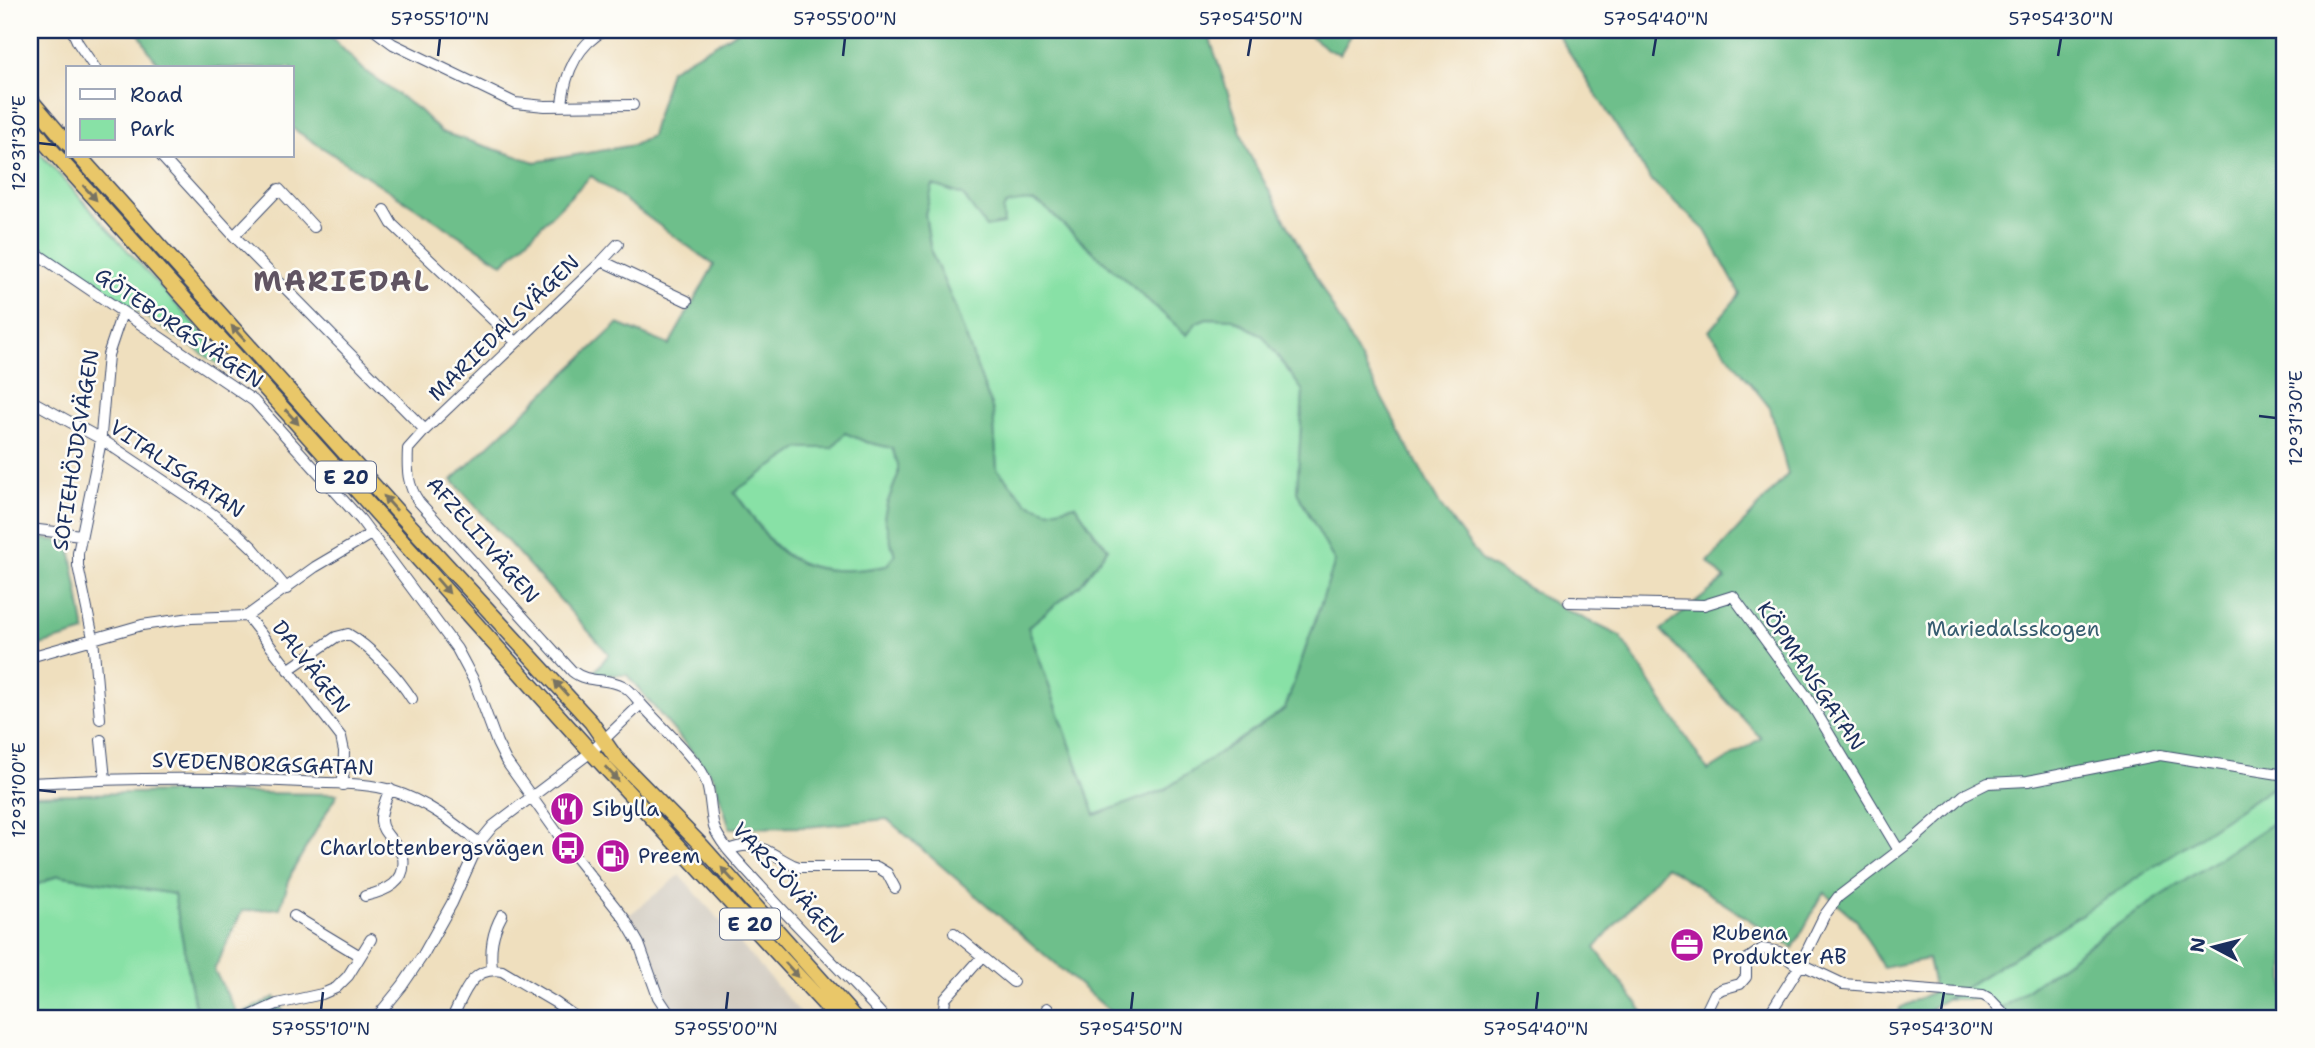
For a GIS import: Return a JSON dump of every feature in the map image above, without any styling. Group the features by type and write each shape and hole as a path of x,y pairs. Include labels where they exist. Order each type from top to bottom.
{"highway":[{"path":"30,99 66,142"},
{"name":"E 20","path":"30,123 591,752 836,1018"},
{"name":"E 20","path":"81,158 395,509 592,722 603,741 659,804 702,846 855,1018"}],"street":[{"path":"72,30 94,66"},
{"path":"374,30 393,44 515,103 545,106 633,105"},
{"path":"562,104 564,84 578,54 605,30"},
{"path":"163,158 234,236 425,430"},
{"path":"234,236 279,189 314,227"},
{"path":"384,210 393,224 516,342"},
{"path":"602,261 618,244"},
{"path":"30,264 33,252"},
{"name":"GÖTEBORGSVÄGEN","path":"33,252 194,358 254,401 371,534 457,649 474,681 497,743 515,776 530,796"},
{"name":"MARIEDALSVÄGEN","path":"425,430 602,261 687,301"},
{"name":"SOFIEHÖJDSVÄGEN","path":"100,719 93,638 78,566 81,535 101,439 108,355 122,313"},
{"name":"VITALISGATAN","path":"30,400 101,439 237,533 287,589"},
{"name":"AFZELIIVÄGEN","path":"425,430 408,449 408,478 412,492 419,502 572,671 580,678 622,685 631,691 641,704"},
{"path":"30,529 81,535"},
{"path":"30,657 142,625 191,618 247,616 315,567 371,534"},
{"name":"KÖPMANSGATAN","path":"1569,602 1704,605 1733,596 1807,697 1898,849"},
{"name":"DALVÄGEN","path":"247,616 341,737 344,751 343,785"},
{"path":"288,670 337,637 348,634 359,640 404,685 412,699"},
{"path":"376,1018 423,955 452,903 479,843 493,826 591,752 641,704"},
{"name":"VARSJÖVÄGEN","path":"641,704 700,770 710,794 713,824 728,850 886,1018"},
{"path":"101,740 105,779"},
{"path":"1767,1018 1799,967 1824,916 1838,897 1914,839 1964,795 1988,783 2028,781 2160,755 2285,775"},
{"name":"SVEDENBORGSGATAN","path":"30,783 226,778 390,789 437,811 479,843"},
{"path":"365,896 384,891 398,881 402,874 403,857 384,833 381,822 390,789"},
{"path":"530,796 624,918 639,944 658,998 672,1018"},
{"path":"728,850 746,844 754,845 799,867 877,867 887,873 895,888"},
{"path":"492,969 492,939 502,915"},
{"path":"294,916 360,956"},
{"path":"954,933 1013,982"},
{"path":"246,1018 277,1004 322,995 336,988 348,976 370,939"},
{"path":"1703,1018 1715,993 1740,984 1746,977 1746,960 1762,949 1779,952 1799,967 1807,967 1843,985 1983,995 2008,1018"},
{"path":"943,1018 945,999 982,957"},
{"path":"452,1018 472,981 478,974 492,969 502,971 578,1018"},
{"path":"1047,1007 1057,1018"}],"shaded area":[{"path":"680,875 805,1018 680,1018 676,1014 661,988 648,953 629,915"}],"green space":[{"name":"Mariedalsskogen","path":"137,30 324,30 365,71 419,110 441,132 535,162 634,145 651,136 670,70 740,30 1207,30 1247,150 1440,505 1482,561 1562,608 1620,636 1708,771 1761,738 1661,630 1725,579 1708,562 1788,474 1770,408 1709,331 1740,294 1705,230 1651,180 1555,30 2285,30 2285,779 2104,900 1916,1018 1898,1018 1900,1008 1935,991 1928,959 1883,968 1857,921 1824,892 1793,948 1666,866 1595,948 1648,1018 1118,1018 887,819 807,827 730,828 714,778 627,675 592,675 609,654 452,480 618,324 669,345 714,265 591,176 503,264 294,129 294,66 160,66","holes":["933,185 963,195 986,227 1004,224 1003,210 1006,205 1035,202 1052,213 1187,335 1197,322 1207,318 1233,319 1263,336 1303,391 1297,492 1335,562 1285,709 1164,790 1095,815 1028,627 1080,585 1108,548 1075,505 1049,511 1027,503 997,469 993,411 953,302 931,252 925,214","845,433 866,442 892,448 898,464 898,475 884,517 895,555 886,566 841,570 797,562 773,544 734,492 800,448 832,448"]},
{"path":"1302,30 1354,30 1340,54 1329,50"},
{"path":"30,142 237,372 231,372 64,264 40,247 30,236"},
{"path":"933,184 963,195 986,227 1005,205 1024,199 1046,207 1187,335 1197,322 1207,318 1233,319 1263,336 1303,391 1297,492 1335,562 1285,709 1164,790 1095,815 1028,627 1080,585 1108,548 1075,505 1049,511 1027,503 997,469 993,411 953,302 931,252 925,214"},
{"path":"845,432 866,442 892,448 898,464 898,475 887,504 895,555 886,567 826,569 797,561 773,543 734,491 800,448 832,448"},
{"path":"30,537 69,542 85,632 30,648"},
{"path":"2285,779 2285,815 2117,925 1996,1012 1979,999 1947,999 2104,900"},
{"path":"182,792 337,794 292,872 280,908 242,911 214,970 238,1015 275,997 287,1018 197,1018 174,894 58,875 30,888 30,795"},
{"path":"2285,815 2285,1018 1988,1018 2117,925"},
{"path":"58,875 174,894 197,1018 30,1018 30,888"}],"place":[{"name":"Sibylla","path":"567,809"},
{"name":"Charlottenbergsvägen","path":"568,848"},
{"name":"Preem","path":"613,856"},
{"name":"Rubena Produkter AB","path":"1687,945"}],"district":[{"name":"MARIEDAL","path":"342,281"}]}
